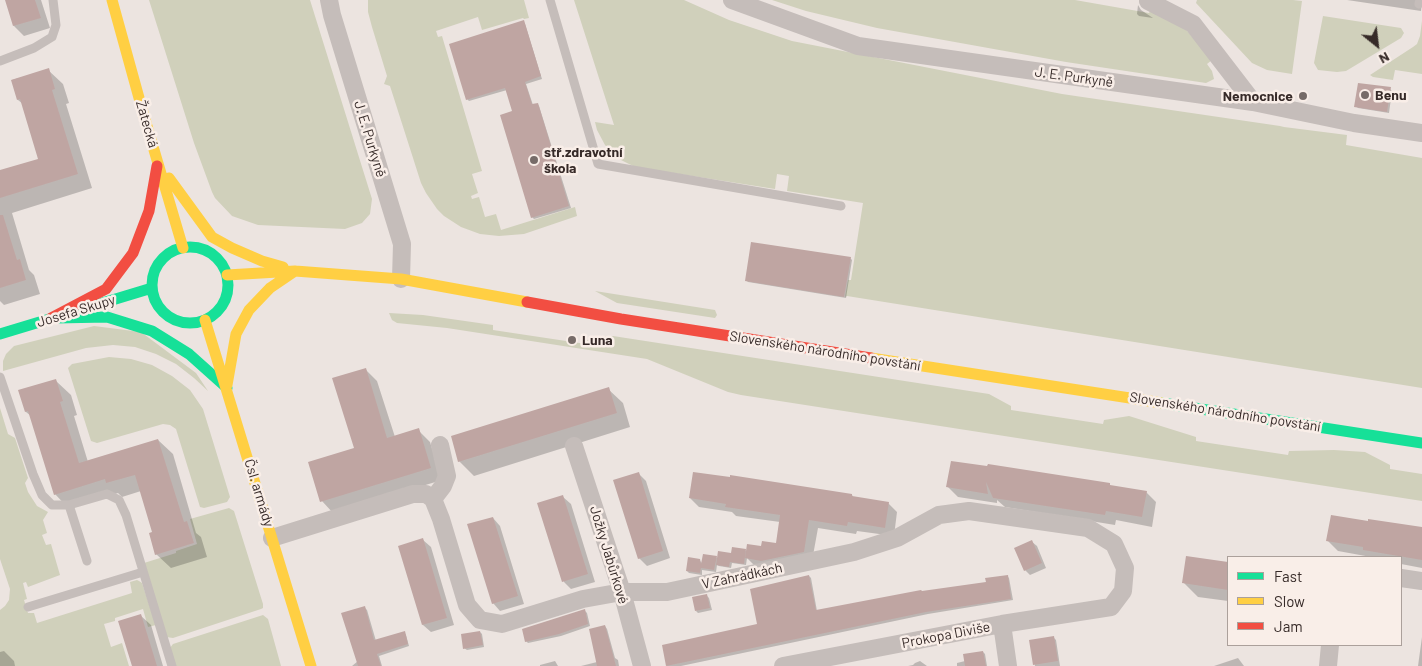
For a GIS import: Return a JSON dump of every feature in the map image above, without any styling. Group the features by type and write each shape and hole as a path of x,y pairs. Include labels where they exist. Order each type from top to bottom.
{"street":[{"name":"Žatecká","path":"112,0 182,248"},
{"name":"J. E. Purkyně","path":"329,0 402,244 401,279"},
{"name":"J. E. Purkyně","path":"732,0 858,46 1253,102 1354,123 1422,133"},
{"path":"1144,1 1193,24 1253,102"},
{"path":"158,162 212,237 262,261 295,271"},
{"path":"51,318 106,289 133,253 148,212 158,162"},
{"path":"182,248 205,250 215,256 227,275 228,291 222,307 215,315 206,320 194,323 182,322 171,318 161,310 155,300 152,288 153,277 157,267 163,258 182,248"},
{"path":"227,388 236,334 249,310 270,288 295,271"},
{"name":"Slovenského národního povstání","path":"227,275 295,271 401,279 621,319 1422,443"},
{"name":"Josefa Skupy","path":"0,334 152,288"},
{"path":"51,318 107,317 152,331 189,354 227,388"},
{"name":"Čsl. armády","path":"206,320 312,666"},
{"path":"272,538 413,494 426,494 433,499 443,486 447,476 440,445"},
{"name":"Jožky Jabůrkové","path":"574,446 622,592 642,666"},
{"name":"V Zahrádkách","path":"433,499 467,604 480,620 502,624 583,599 622,592 666,592 854,552 896,538 939,515 969,511 1088,528 1114,544 1125,568 1124,591 1110,608"},
{"path":"1402,578 1422,581"},
{"name":"Prokopa Diviše","path":"782,666 1002,624 1110,608"},
{"path":"1002,624 1008,666"},
{"path":"1328,666 1330,646"}],"lane":[{"path":"0,61 34,48 52,37 56,25 53,0"},
{"path":"550,0 598,164 841,206"},
{"path":"0,377 42,495 52,505 69,506 107,494 119,500 126,515 172,666"},
{"path":"69,506 87,561"},
{"path":"28,607 143,572"}],"green space":[{"path":"149,0 310,0 372,199 370,214 362,223 345,229 258,225 232,216 215,198 212,192 194,143"},
{"path":"368,0 524,0 529,18 482,30 478,17 436,31 438,37 442,36 482,171 472,174 478,193 471,196 472,199 479,197 485,217 496,214 501,230 575,207 577,216 524,234 499,236 480,234 461,227 437,209 421,183 390,86 384,84 387,76 368,12"},
{"path":"574,0 684,0 729,20 792,41 1062,94 1347,135 1346,145 1422,158 1422,388 845,297 848,280 851,280 863,203 787,191 789,176 777,174 775,189 635,167 619,159 605,145 597,130 595,122 614,125"},
{"path":"772,0 1075,0 1149,13 1150,11 1183,26 1212,60 1207,64 1212,71 1214,79 1206,83 1066,62 877,28 806,11"},
{"path":"1197,0 1302,1 1292,74 1267,70 1252,63 1196,3"},
{"path":"1323,16 1401,28 1404,33 1401,38 1346,71 1318,70 1314,63"},
{"path":"1422,21 1422,74 1395,70 1393,80 1370,75 1417,44"},
{"path":"595,291 715,310 717,315 715,318 617,303"},
{"path":"389,313 423,315 493,325 493,330 586,344 587,340 603,336 613,336 989,394 1011,406 1011,410 1103,424 1104,420 1129,416 1196,437 1196,441 1288,455 1289,451 1334,450 1365,452 1390,465 1390,469 1422,474 1422,501 741,395 728,392 647,359 447,328 397,323 392,320"},
{"path":"94,326 141,332 196,373 208,391 176,364 156,354 135,347 113,345 86,348 3,371 3,361 6,354 14,346"},
{"path":"109,357 131,359 152,365 172,376 190,390 203,409 230,497 227,502 204,508 200,507 176,429 170,425 163,424 97,443 91,441 68,368 72,364"},
{"path":"0,408 8,434 15,438 28,478 25,483 28,492 37,506 48,512 43,520 47,533 42,535 46,545 51,544 60,575 28,587 26,582 23,583 27,599 24,600 28,613 34,613 37,623 132,593 130,582 139,581 142,583 156,625 148,627 143,609 115,618 115,621 104,624 111,647 122,643 129,666 0,666 0,610 9,600 10,589 0,559"},
{"path":"229,508 234,511 263,608 173,638 166,637 144,563 197,544 190,519"},
{"path":"263,615 268,619 281,666 176,666 170,648 173,644"}],"building":[{"path":"5,0 35,0 41,18 13,26"},
{"name":"stř.zdravotní škola","path":"524,20 541,76 525,82 532,104 538,103 569,206 531,218 500,115 512,111 505,88 466,100 449,44"},
{"path":"49,68 55,89 52,90 78,174 0,198 0,170 38,159 20,99 17,100 11,80"},
{"path":"1358,83 1391,87 1387,112 1354,107"},
{"path":"0,215 3,215 17,260 20,259 26,280 0,288"},
{"path":"751,242 851,257 844,297 745,281"},
{"path":"366,368 387,438 419,428 431,468 320,502 308,462 354,448 332,378"},
{"path":"56,379 63,401 60,402 79,463 158,439 184,522 187,521 194,543 155,555 149,533 152,532 135,475 106,483 105,479 54,495 28,411 25,412 18,390"},
{"path":"609,387 617,413 458,462 451,436"},
{"path":"951,461 987,466 988,464 1110,483 1110,485 1147,491 1142,517 1106,511 1105,515 993,498 986,482 988,494 946,487"},
{"path":"639,472 663,551 638,559 613,480"},
{"path":"693,472 730,477 730,475 852,494 852,496 889,502 885,528 848,522 847,526 809,520 804,552 761,561 745,558 747,544 761,546 762,541 776,543 780,515 725,507 726,504 689,498"},
{"path":"563,495 588,574 562,582 537,503"},
{"path":"1331,515 1422,527 1422,560 1363,550 1363,547 1326,541"},
{"path":"493,517 518,596 492,604 467,524"},
{"path":"423,538 447,618 422,625 398,546"},
{"path":"1032,540 1042,563 1024,571 1014,548"},
{"path":"732,547 746,549 744,564 730,562 729,567 716,565 718,551 731,553"},
{"path":"703,554 717,556 714,570 701,568 700,573 686,571 688,557 700,559 701,564"},
{"path":"1186,556 1227,562 1227,590 1182,583"},
{"path":"809,575 816,610 921,590 986,582 985,578 1008,575 1011,599 926,612 666,666 662,645 757,624 750,589"},
{"path":"707,594 710,608 695,611 692,597"},
{"path":"365,606 374,640 405,631 408,644 377,654 381,666 358,666 341,613"},
{"path":"585,609 588,624 559,634 525,642 522,629"},
{"path":"141,614 157,666 132,666 118,621"},
{"path":"605,625 616,666 597,666 589,629"},
{"path":"480,631 483,645 463,649 461,634"},
{"path":"1054,636 1058,661 1033,665 1029,640"},
{"path":"983,651 986,666 965,666 963,654"}],"traffic: fast":[{"path":"190,247 204,250 217,258 225,271 228,285 225,299 217,312 204,320 190,323 176,320 163,312 155,299 152,285 155,271 163,258 176,250 190,247"},
{"path":"0,334 152,288"},
{"path":"56,318 107,317 152,331 189,354 227,388"},
{"path":"1162,403 1422,443"}],"traffic: slow":[{"path":"112,0 183,248"},
{"path":"169,178 212,237 262,261 283,267"},
{"path":"227,275 295,271 401,279 527,302"},
{"path":"227,385 236,334 249,310 270,288 295,271"},
{"path":"205,320 311,666"},
{"path":"871,358 1162,403"}],"traffic: jam":[{"path":"51,318 106,289 133,253 149,211 157,166"},
{"path":"527,302 621,319 871,358"}],"place":[{"name":"Benu","path":"1365,95"},
{"name":"Nemocnice","path":"1303,96"},
{"name":"stř.zdravotní škola","path":"534,160"},
{"name":"Luna","path":"572,340"}]}
